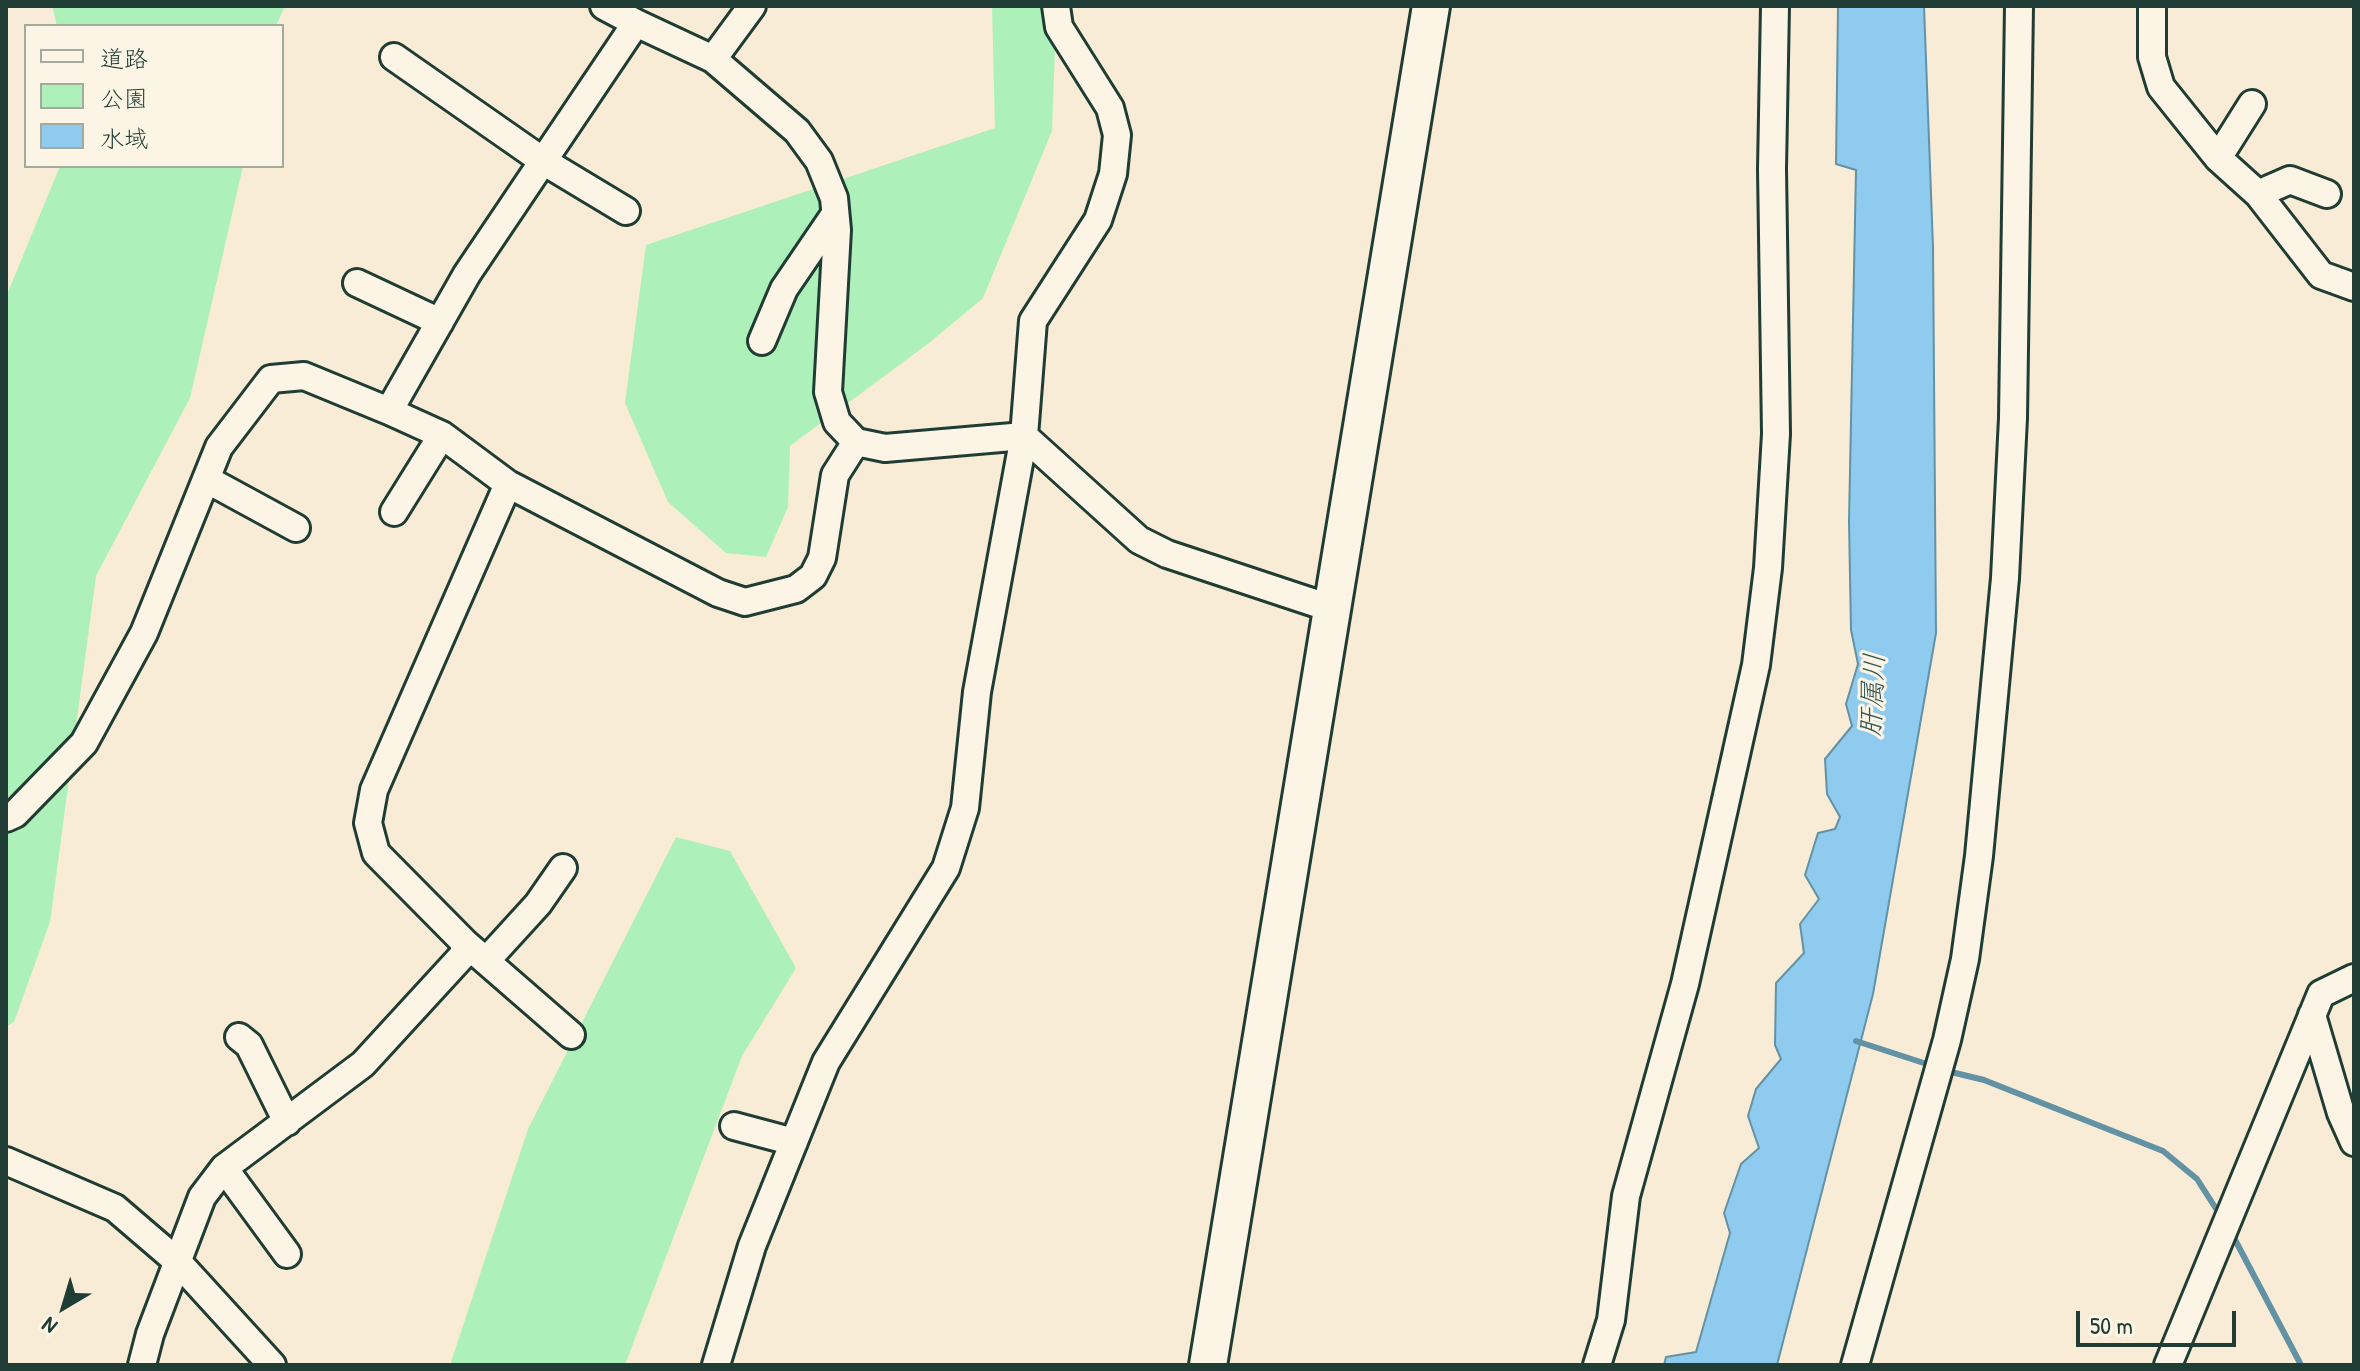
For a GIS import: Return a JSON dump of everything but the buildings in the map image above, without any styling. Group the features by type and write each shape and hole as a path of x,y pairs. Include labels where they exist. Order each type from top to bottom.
{"street":[{"path":"713,59 752,6"},
{"path":"716,1365 752,1246 826,1062 946,868 965,808 977,692 1024,436 1033,321 1098,220 1113,174 1117,135 1110,108 1059,27 1056,6"},
{"path":"1208,1365 1431,6"},
{"path":"1597,1365 1611,1320 1626,1196 1685,984 1756,665 1768,568 1776,434 1772,169 1775,6"},
{"path":"1855,1365 1947,1040 1965,959 1979,856 2005,578 2013,418 2019,6"},
{"path":"2152,6 2152,57 2161,87 2218,158 2258,194 2321,275 2354,287"},
{"path":"389,411 467,274 543,161 620,11 713,59 797,131 819,161 834,198 835,214 828,392 837,422 856,442 885,448 1024,436 1139,540 1167,554 1330,608"},
{"path":"394,57 543,161 626,211"},
{"path":"2218,158 2252,104"},
{"path":"2258,194 2290,180 2327,194"},
{"path":"762,341 784,289 835,214"},
{"path":"357,283 440,322"},
{"path":"6,818 15,814 84,743 144,633 219,447 271,379 304,376 442,435 508,484 718,593 745,602 796,589 813,576 822,558 835,475 856,442"},
{"path":"394,512 442,435"},
{"path":"206,479 296,528"},
{"path":"508,484 374,790 368,823 376,853 464,942 571,1035"},
{"path":"486,961 538,904 563,868"},
{"path":"142,1365 150,1334 202,1197 224,1168 363,1064 464,954 464,942"},
{"path":"2168,1365 2321,994 2354,978"},
{"path":"2312,1015 2341,1113 2354,1142"},
{"path":"239,1037 249,1045 287,1122"},
{"path":"734,1126 794,1142"},
{"path":"6,1161 115,1208 178,1262 272,1365"},
{"path":"224,1168 287,1254"}],"green space":[{"path":"52,6 285,6 277,24 56,24"},
{"path":"992,6 1043,6 1055,48 1052,131 983,298 929,343 790,446 788,507 766,557 726,553 668,502 625,403 646,245 995,128"},
{"path":"59,168 243,168 190,398 96,576 50,922 14,1022 6,1027 6,297"},
{"path":"676,837 730,851 796,968 742,1056 625,1365 450,1365 528,1129"}],"water":[{"name":"肝属川","path":"1838,6 1924,6 1933,247 1936,633 1873,994 1777,1365 1664,1365 1666,1357 1696,1352 1730,1233 1724,1213 1741,1164 1759,1148 1748,1116 1756,1089 1781,1059 1775,1045 1776,983 1804,953 1800,924 1819,899 1805,875 1818,833 1835,829 1840,817 1827,794 1825,759 1852,726 1846,704 1858,664 1851,630 1849,521 1856,170 1836,164"}],"waterway":[{"path":"1856,1041 1933,1066"},
{"path":"1947,1071 1984,1080 2163,1151 2197,1179 2222,1218"},
{"path":"2232,1234 2301,1365"}]}
